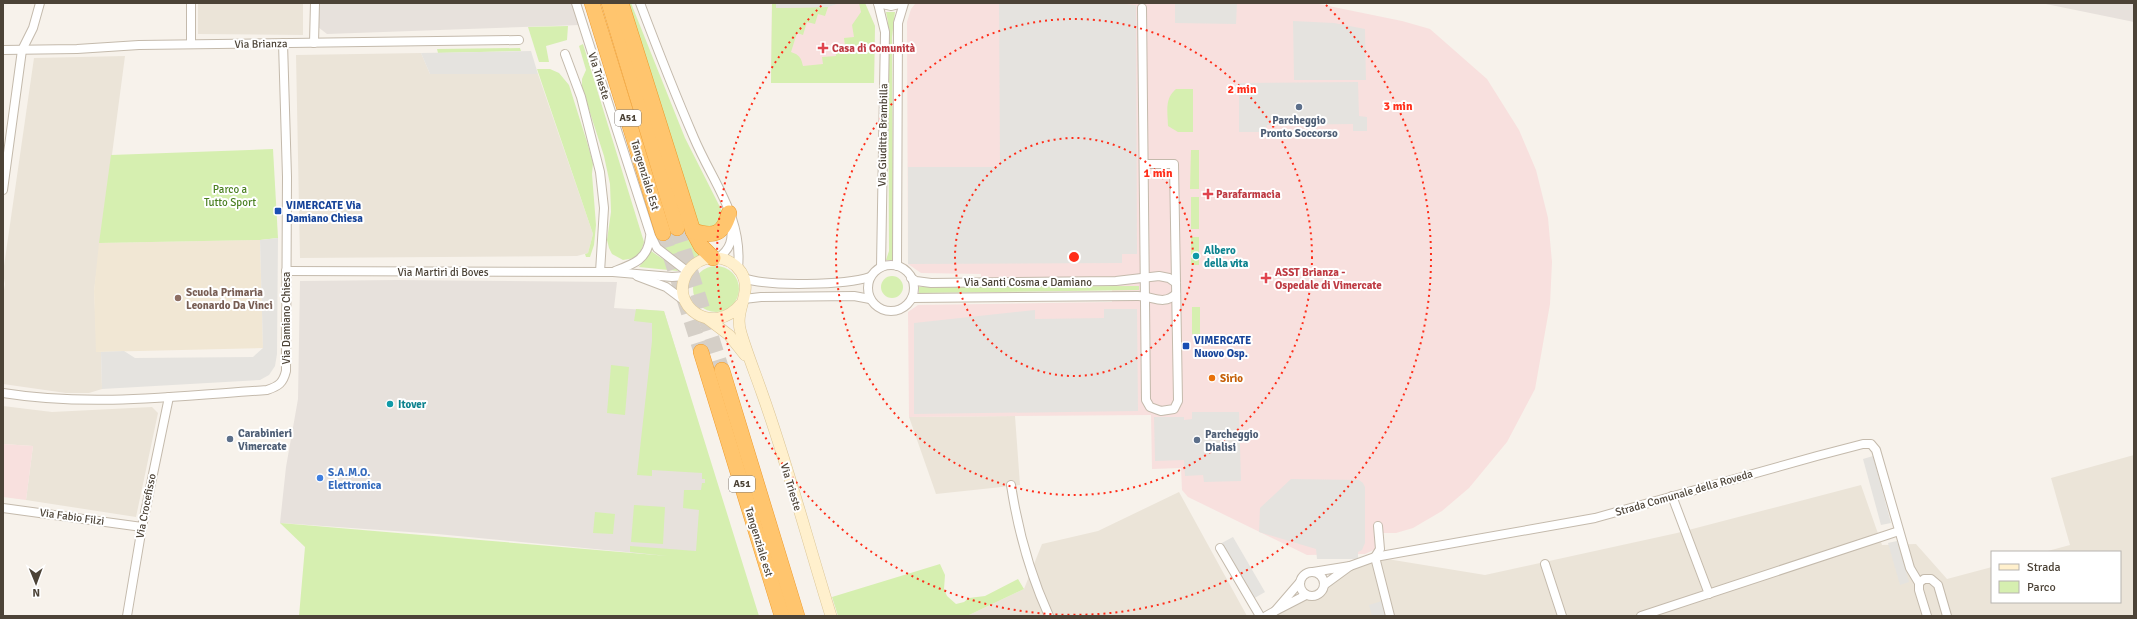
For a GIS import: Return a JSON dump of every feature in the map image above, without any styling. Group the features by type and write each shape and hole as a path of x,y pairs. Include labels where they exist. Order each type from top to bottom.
{"highway":[{"name":"Tangenziale Est","path":"592,3 657,234"},
{"name":"Tangenziale Est","path":"609,3 677,228"},
{"path":"621,3 693,231 701,246 716,258"},
{"path":"693,231 710,234 718,233 726,226 727,209"},
{"name":"Tangenziale est","path":"701,352 782,616"},
{"name":"Tangenziale est","path":"722,370 798,616"}],"street":[{"path":"3,190 22,50 33,28 40,3"},
{"path":"191,3 191,44"},
{"path":"314,43 315,3"},
{"name":"Via Trieste","path":"576,3 657,234 657,248 687,274"},
{"path":"640,3 678,102 727,209 734,219 738,237 738,268"},
{"name":"Via Giuditta Brambilla","path":"881,267 884,32 878,3 891,6 904,3 898,23 897,266"},
{"path":"1142,8 1145,164 1146,400 1150,407 1166,411 1174,409 1178,401 1174,164 1145,164"},
{"name":"Via Brianza","path":"3,50 191,44 519,40"},
{"name":"Via Damiano Chiesa","path":"3,394 45,400 72,401 169,397 267,390 278,386 283,381 286,371 287,177 283,43"},
{"path":"565,54 581,97 600,172 604,208 600,272"},
{"path":"687,303 684,294 687,274 697,263 716,258 725,253 732,240 727,209"},
{"name":"Via Martiri di Boves","path":"613,272 632,265 643,258 657,234"},
{"path":"716,258 732,263 738,268 744,278 765,283 850,282 870,278"},
{"path":"870,299 868,285 870,278 881,267 897,266"},
{"name":"Via Santi Cosma e Damiano","path":"897,266 907,272 911,278 931,283 1116,281 1146,277 1164,277 1176,283"},
{"name":"Via Martiri di Boves","path":"286,271 613,272 632,274 687,274"},
{"name":"Via Martiri di Boves","path":"632,274 666,287 687,303"},
{"name":"Via Trieste","path":"744,278 745,292 738,322 749,360 762,393 831,616"},
{"path":"708,319 718,320 727,317 742,302 761,297 854,296 870,299 881,309 888,311 902,308 912,298 913,284 911,278"},
{"name":"Via Santi Cosma e Damiano","path":"912,298 1146,296 1160,301 1167,300 1176,294"},
{"name":"Via Trieste","path":"687,303 696,313 708,319 729,336 749,360"},
{"name":"Via Crocefisso","path":"127,616 142,527 169,397"},
{"name":"Strada Comunale della Roveda","path":"1275,611 1300,582 1304,575 1311,572 1350,566 1375,557 1595,518 1863,444 1871,444 1876,450 1910,568 1919,583 1919,590 1926,616"},
{"path":"1011,485 1015,515 1027,562 1049,616"},
{"path":"1672,496 1709,594"},
{"name":"Via Fabio Filzi","path":"3,508 142,527"},
{"path":"1378,526 1380,549 1375,557 1390,616"},
{"path":"1641,616 1899,531"},
{"path":"1220,548 1260,616"},
{"path":"1545,564 1562,616"},
{"name":"Strada Comunale della Roveda","path":"1266,616 1306,595 1318,595 1324,584 1350,566"},
{"path":"1311,572 1322,577 1324,584"},
{"path":"1919,583 1924,579 1931,579 1938,585 1947,616"},
{"path":"1300,582 1301,589 1306,595"}],"shaded area":[{"path":"198,3 303,3 303,35 198,34"},
{"path":"319,3 572,3 580,25 327,34 318,27"},
{"name":"Casa di Comunità","path":"772,3 865,3 875,26 874,83 771,83"},
{"path":"776,3 840,3 828,7 776,8"},
{"path":"999,3 1113,3 1136,5 1137,254 1122,254 1122,263 908,264 908,167 1000,167"},
{"path":"1175,3 1237,3 1236,24 1175,23"},
{"name":"ASST Brianza - Ospedale di Vimercate","path":"1314,3 1402,21 1430,29 1487,79 1519,130 1536,170 1548,218 1552,262 1550,304 1535,389 1507,442 1469,488 1442,511 1413,528 1396,533 1376,533 1376,549 1365,554 1307,555 1188,497 1182,490 1181,468 1152,469 1151,415 909,417 908,312 918,305 1112,302 1112,286 981,287 981,274 921,273 908,264 907,22 911,9 915,4"},
{"path":"2041,3 2134,3 2134,22 2095,14"},
{"path":"1293,21 1334,23 1365,29 1366,80 1294,80"},
{"path":"531,51 538,74 430,74 421,53"},
{"path":"421,53 430,74 538,74 593,234 588,253 577,256 300,258 296,55"},
{"path":"125,56 94,291 97,352 101,352 102,389 89,393 66,393 3,384 3,296 5,284 3,273 34,58"},
{"name":"Parcheggio Pronto Soccorso","path":"1358,82 1359,116 1367,117 1367,131 1353,131 1353,124 1267,125 1266,132 1239,132 1239,83"},
{"path":"278,238 277,354 275,366 269,375 260,380 102,389 101,352 124,351 135,358 253,357 263,348 260,240"},
{"name":"Scuola Primaria Leonardo Da Vinci","path":"260,240 263,348 96,352 94,291 99,243"},
{"path":"396,280 617,282 614,308 664,311 741,563 437,534 280,523 286,467 298,399 300,281"},
{"path":"1104,309 1137,309 1138,411 914,414 914,323 1035,310 1035,319 1104,318"},
{"path":"3,406 52,412 152,407 158,413 136,517 26,500 33,446 3,444"},
{"name":"Parcheggio Dialisi","path":"1192,412 1239,412 1241,481 1204,482 1203,475 1185,476 1184,460 1155,461 1154,417 1184,417 1184,420 1192,419"},
{"path":"1015,416 1020,485 936,494 909,417"},
{"path":"3,444 33,446 26,500 3,497"},
{"path":"2134,455 2134,616 1267,616 1375,557 1485,575 1677,533 1861,485 1882,545 1916,544 1947,579 1991,567 1991,603 2121,603 2121,551 2048,551 2070,545 2051,478"},
{"path":"1873,456 1891,523 1881,525 1863,459"},
{"path":"1291,479 1359,480 1363,483 1365,487 1365,543 1362,550 1358,552 1358,559 1317,559 1316,549 1259,532 1260,508"},
{"path":"1179,492 1247,616 967,616 1024,589 1042,544 1098,531"},
{"path":"1233,537 1265,592 1251,600 1218,545"},
{"path":"1897,541 1909,582 1900,585 1888,543"},
{"path":"1385,600 1390,616 1372,616 1369,605"}],"green space":[{"path":"626,3 631,3 685,138 722,211 721,225 699,228"},
{"name":"Casa di Comunità","path":"772,3 776,3 776,8 828,7 825,16 818,14 815,24 807,22 803,35 797,33 791,52 800,57 803,66 823,64 822,57 836,56 835,47 845,46 844,38 854,37 852,25 861,12 859,3 865,3 875,26 874,83 771,83"},
{"path":"886,12 895,12 892,37 893,260 886,260 889,251 888,22"},
{"path":"568,26 567,40 546,46 549,62 539,62 528,27"},
{"path":"583,44 644,242 640,254 635,258 623,260 612,254 607,240 611,212 610,184 604,156 582,88 582,79 586,70 579,46"},
{"path":"520,48 521,51 438,53 437,49"},
{"path":"537,69 550,69 559,73 569,85 593,163 592,174 596,225 594,245 590,257 586,257 585,254 588,253 593,234"},
{"path":"1176,89 1193,89 1193,132 1178,132 1168,126 1168,101"},
{"name":"Parco a Tutto Sport","path":"273,149 278,238 260,240 99,243 111,155"},
{"path":"1191,150 1199,150 1199,189 1190,189"},
{"path":"1191,197 1199,197 1199,229 1191,229"},
{"path":"685,230 690,242 700,255 687,265 661,246 656,239"},
{"path":"1191,237 1199,237 1199,265 1191,265"},
{"path":"651,251 676,268 678,271 639,267"},
{"path":"716,266 729,270 735,276 739,289 735,302 729,308 716,312 703,308 697,302 693,289 697,276 703,270"},
{"path":"892,276 900,279 903,287 900,295 892,298 884,295 881,287 884,279"},
{"path":"1139,286 1139,290 919,293 919,287"},
{"path":"1192,307 1200,307 1200,334 1192,334"},
{"path":"636,309 664,311 759,616 299,616 305,547 280,523 668,556 630,552 630,546 696,551 699,510 683,508 684,490 701,490 702,483 705,483 705,479 702,479 702,473 652,470 652,476 637,475 652,341 652,323 634,321"},
{"path":"611,365 629,367 625,415 607,413"},
{"path":"634,505 665,507 663,544 631,542"},
{"path":"595,512 615,514 613,534 593,533"},
{"path":"940,564 945,575 944,589 947,596 956,604 964,602 969,598 985,596 1018,579 1024,589 967,616 838,616 832,597"}],"tunnel":[{"path":"677,228 722,370"},
{"path":"663,233 701,352"}],"place":[{"name":"Casa di Comunità","path":"823,48"},
{"name":"Parcheggio Pronto Soccorso","path":"1299,107"},
{"name":"Parafarmacia","path":"1208,194"},
{"name":"VIMERCATE Via Damiano Chiesa","path":"278,211"},
{"name":"Albero della vita","path":"1196,256"},
{"name":"ASST Brianza - Ospedale di Vimercate","path":"1266,278"},
{"name":"Scuola Primaria Leonardo Da Vinci","path":"178,298"},
{"name":"VIMERCATE Nuovo Osp.","path":"1186,346"},
{"name":"Sirio","path":"1212,378"},
{"name":"Itover","path":"390,404"},
{"name":"Carabinieri Vimercate","path":"230,439"},
{"name":"Parcheggio Dialisi","path":"1197,440"},
{"name":"S.A.M.O. Elettronica","path":"320,478"}]}
